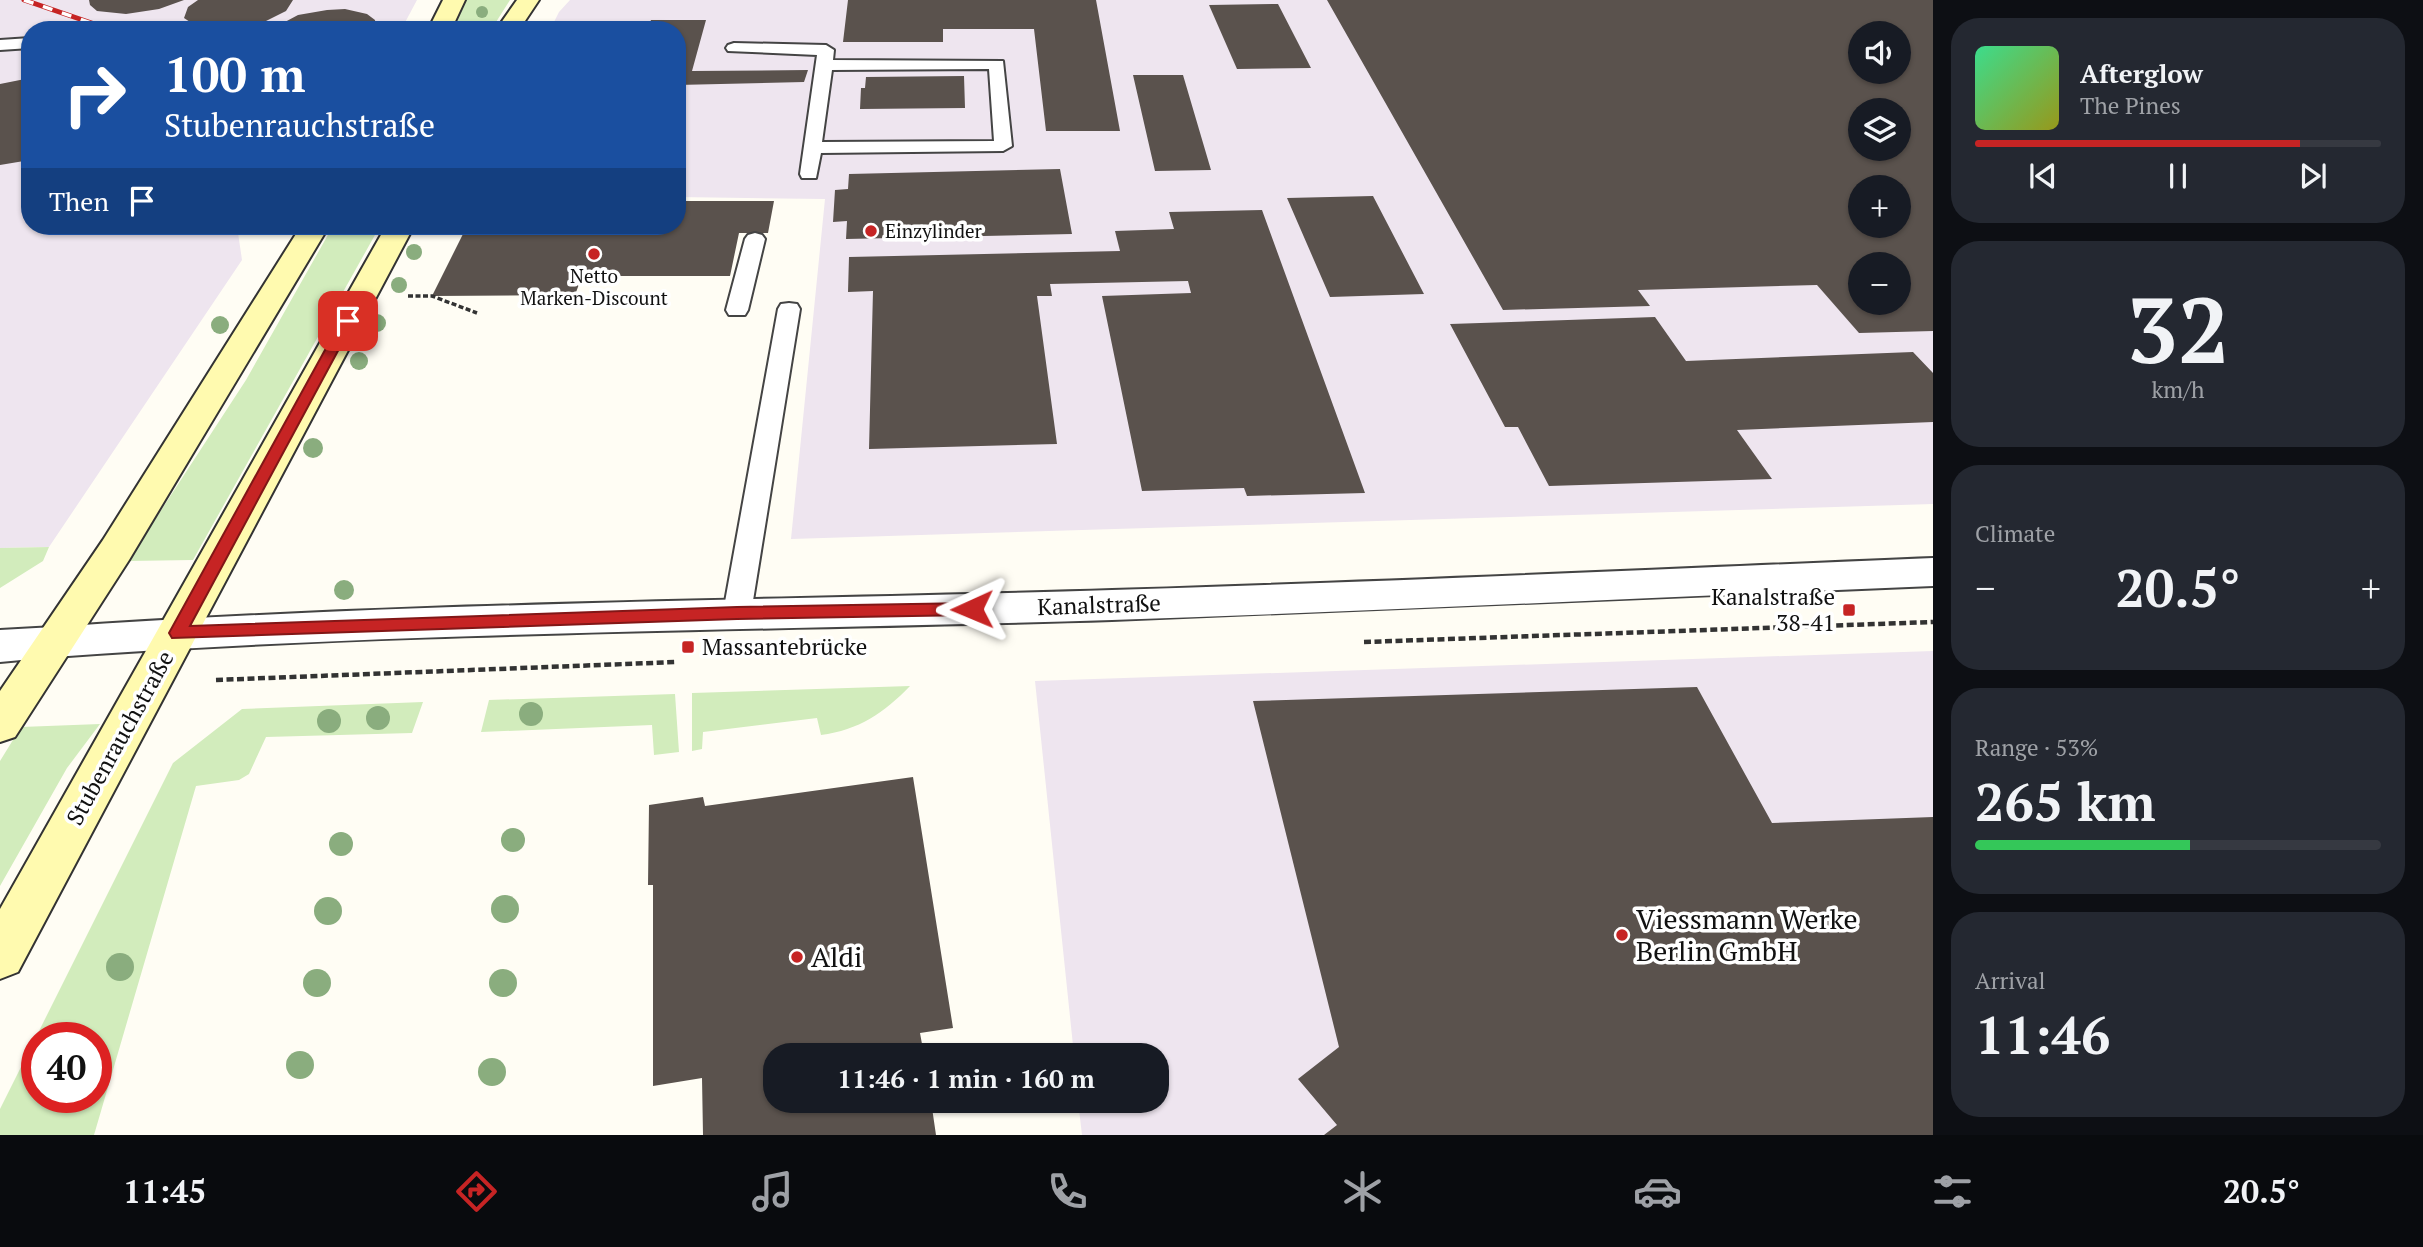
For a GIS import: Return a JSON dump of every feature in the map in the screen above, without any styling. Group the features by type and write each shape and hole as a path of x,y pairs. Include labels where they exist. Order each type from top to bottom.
{"main road":[{"path":"444,21 454,0"},
{"path":"513,21 528,0"},
{"path":"0,725 116,550 308,235"},
{"name":"Stubenrauchstraße","path":"0,956 395,235"}],"street":[{"name":"Kanalstraße","path":"0,646 178,633 737,613 1110,605 1933,572"}],"lane":[{"path":"0,45 21,44"},
{"path":"734,48 825,50 809,174"},
{"path":"813,148 1003,146 997,64 824,65"},
{"path":"737,310 755,239"},
{"path":"737,613 789,309"}],"path":[{"path":"402,296 432,296 477,313"}],"shaded area":[{"path":"0,0 417,0 406,21 21,21 21,235 238,235 242,260 49,547 0,548"},
{"path":"570,0 1933,0 1933,504 791,539 825,199 686,197 686,21 554,21"},
{"name":"Viessmann Werke Berlin GmbH","path":"1933,651 1933,1135 1082,1135 1079,1113 1169,1113 1169,1043 1073,1043 1035,681"}],"green space":[{"path":"466,0 510,0 497,21 456,21"},
{"path":"328,235 375,235 193,560 128,561 246,380"},
{"path":"49,547 43,561 0,588 0,548"},
{"path":"910,686 870,719 835,733 821,735 817,718 703,732 702,749 692,751 692,693"},
{"path":"675,694 679,752 654,755 652,725 481,732 489,700"},
{"path":"423,702 412,733 266,737 249,774 239,780 196,786 112,1073 112,1022 44,1022 173,763 242,709"},
{"path":"100,724 67,768 0,886 0,761 21,727"},
{"path":"21,1067 21,1113 100,1113 94,1135 0,1135 0,1109"}],"building":[{"path":"89,0 184,0 159,9 126,14 97,11 90,5"},
{"path":"198,0 293,0 286,11 266,21 188,21 184,18 188,7"},
{"path":"848,0 1096,0 1120,131 1046,131 1034,29 943,29 943,42 843,42"},
{"path":"1327,0 1933,0 1933,331 1859,333 1817,285 1638,290 1650,306 1503,310"},
{"path":"1278,4 1311,68 1237,69 1209,5"},
{"path":"345,9 367,14 375,21 287,21 298,15"},
{"path":"706,20 692,71 808,70 804,82 686,85 686,21 651,21"},
{"path":"1133,75 1183,75 1211,170 1155,171"},
{"path":"964,76 965,108 860,109 861,88 865,88 866,77"},
{"path":"21,80 21,162 0,165 0,84"},
{"path":"1060,169 1072,234 846,239 847,221 833,222 835,190 848,189 849,174"},
{"path":"1373,196 1424,294 1330,297 1287,198"},
{"name":"Netto Marken-Discount","path":"686,201 774,201 768,233 739,233 730,276 582,276 575,295 432,296 462,235 686,235"},
{"path":"1262,210 1365,493 1247,496 1244,488 1142,491 1102,296 1191,293 1188,281 1050,284 1052,296 1037,296 1057,444 869,449 873,291 848,292 849,257 1120,251 1115,231 1174,229 1169,212"},
{"path":"1655,317 1686,361 1913,352 1933,373 1933,422 1737,430 1772,479 1549,486 1518,427 1505,427 1450,324"},
{"name":"Viessmann Werke Berlin GmbH","path":"1697,687 1772,823 1933,817 1933,1135 1324,1135 1337,1125 1298,1079 1339,1047 1253,701"},
{"name":"Aldi","path":"913,777 953,1028 920,1033 922,1043 763,1043 763,1113 933,1113 936,1135 703,1135 702,1078 653,1086 653,885 648,885 649,805 703,797 705,806"}],"railway":[{"path":"24,0 86,21"}],"place":[{"name":"Einzylinder","path":"871,231"},
{"name":"Netto Marken-Discount","path":"594,254"},
{"name":"Kanalstraße 38-41","path":"1849,610"},
{"name":"Massantebrücke","path":"688,647"},
{"name":"Viessmann Werke Berlin GmbH","path":"1622,935"},
{"name":"Aldi","path":"797,957"}],"route":[{"path":"348,321 178,633 737,613 972,609"}]}
